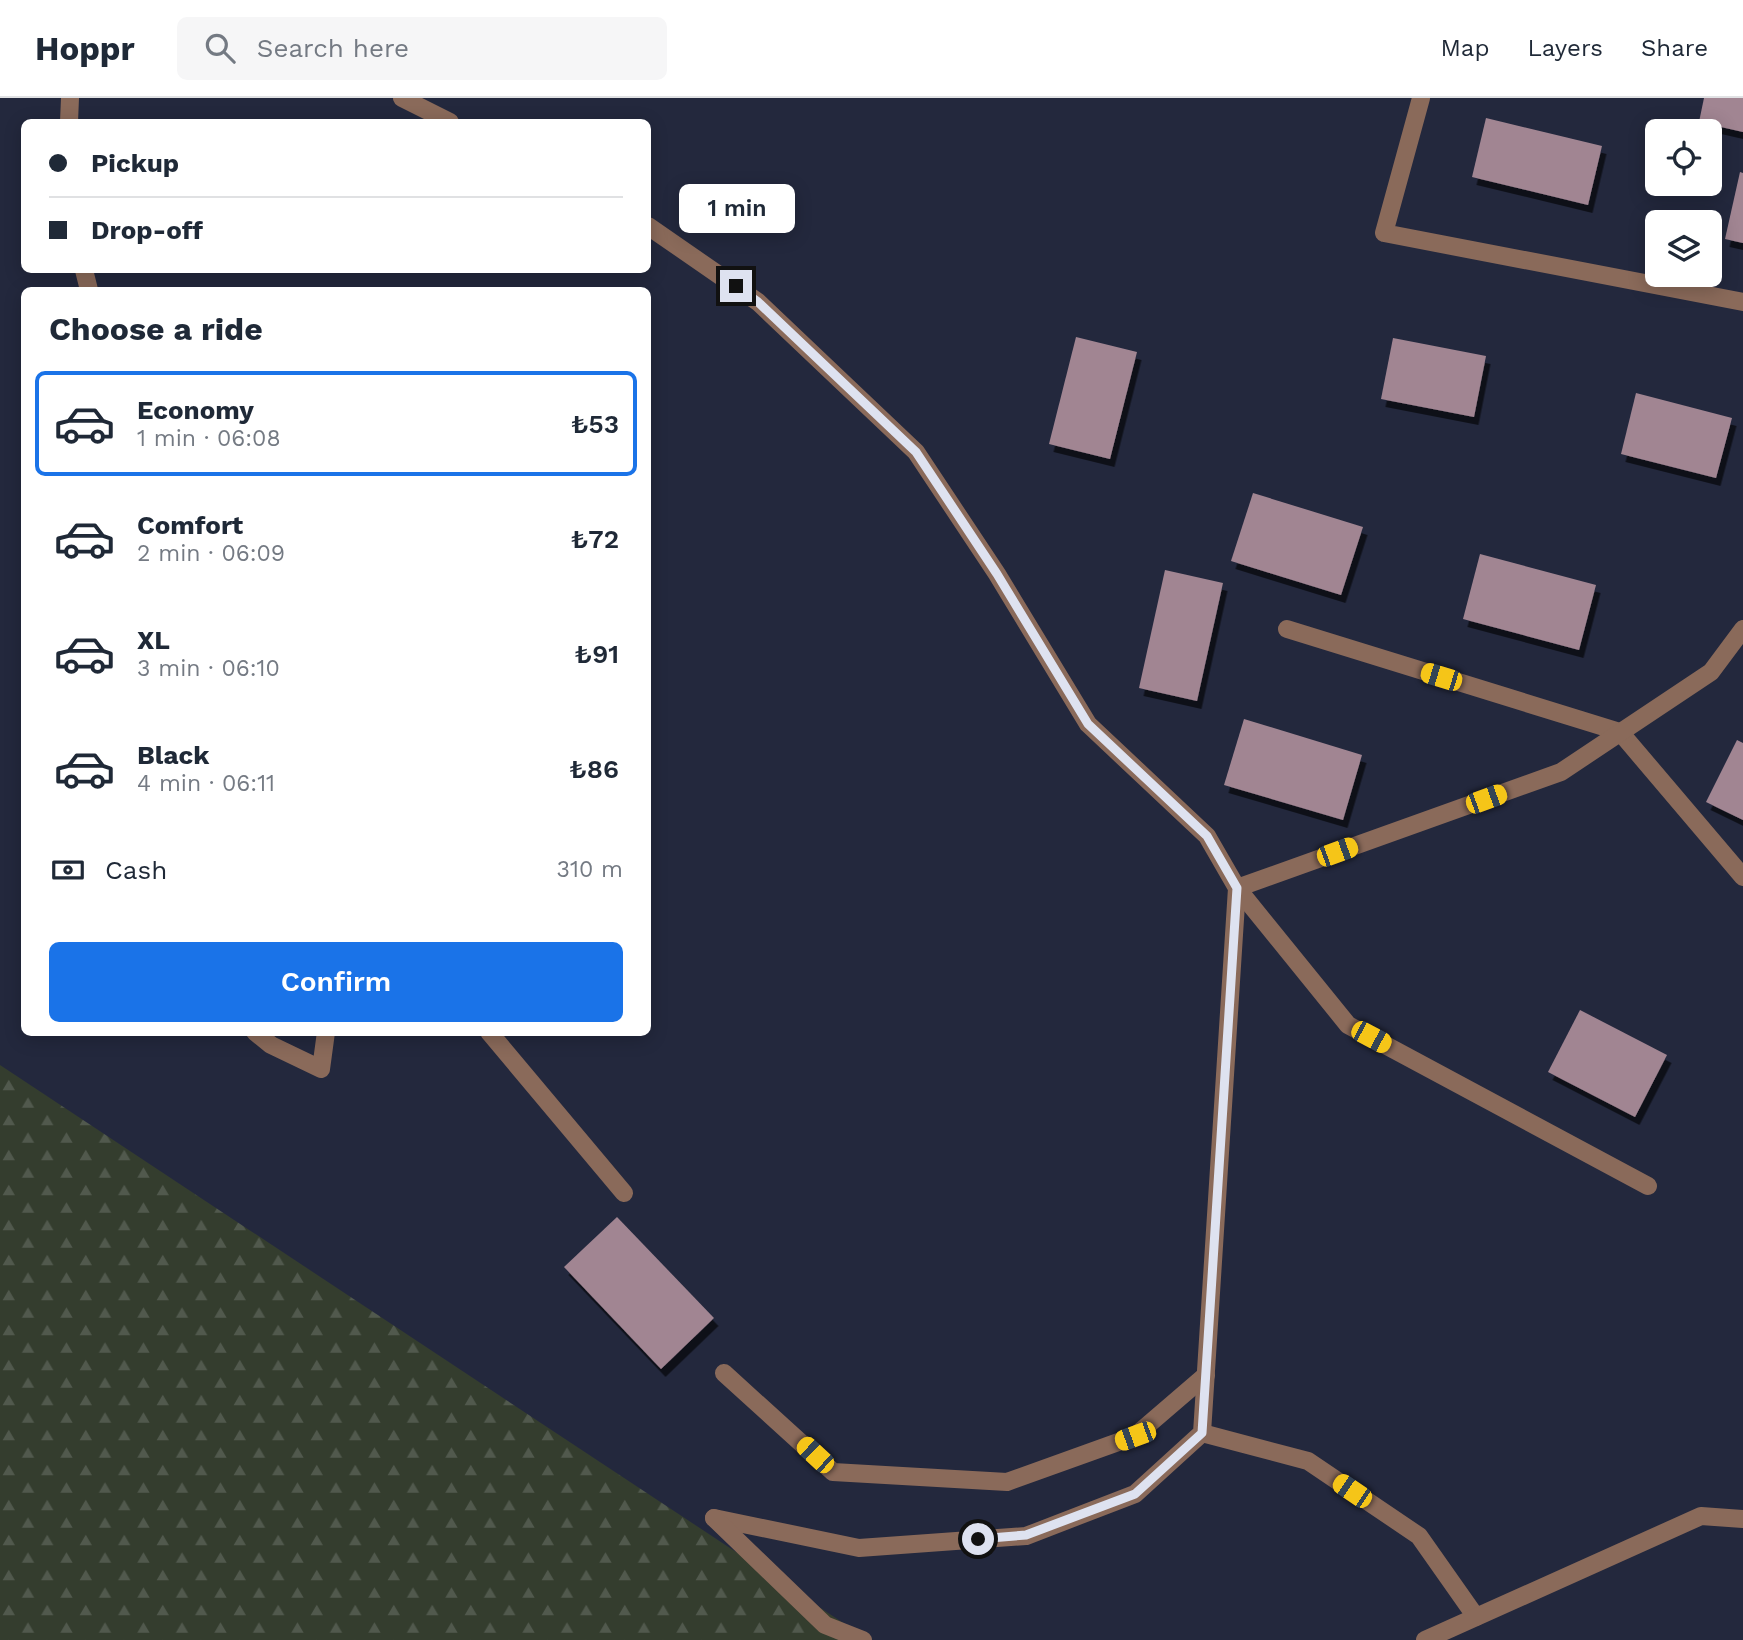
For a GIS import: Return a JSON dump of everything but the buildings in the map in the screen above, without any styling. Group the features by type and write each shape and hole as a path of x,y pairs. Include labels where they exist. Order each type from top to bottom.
{"street":[{"path":"69,119 70,98"},
{"path":"402,98 444,119"},
{"path":"1421,98 1384,233 1743,302"},
{"path":"651,228 758,302 916,452 997,574 1088,724 1207,836 1237,888 1348,1025 1648,1186"},
{"path":"1287,629 1620,732 1743,877"},
{"path":"1237,888 1561,772 1711,672 1743,629"},
{"path":"863,1640 825,1625 714,1518 859,1548 1026,1535 1135,1494 1202,1433 1237,888"},
{"path":"260,1036 271,1045 321,1069 325,1036"},
{"path":"492,1036 624,1193"},
{"path":"724,1373 833,1472 1007,1482 1135,1436 1206,1375"},
{"path":"1202,1433 1308,1461 1419,1535 1476,1617"},
{"path":"1425,1640 1701,1516 1743,1519"}],"green space":[{"path":"0,1065 869,1640 0,1640"}],"route":[{"path":"736,286 758,302 916,452 997,574 1088,724 1207,836 1237,888 1202,1433 1135,1494 1026,1535 978,1539"}]}
